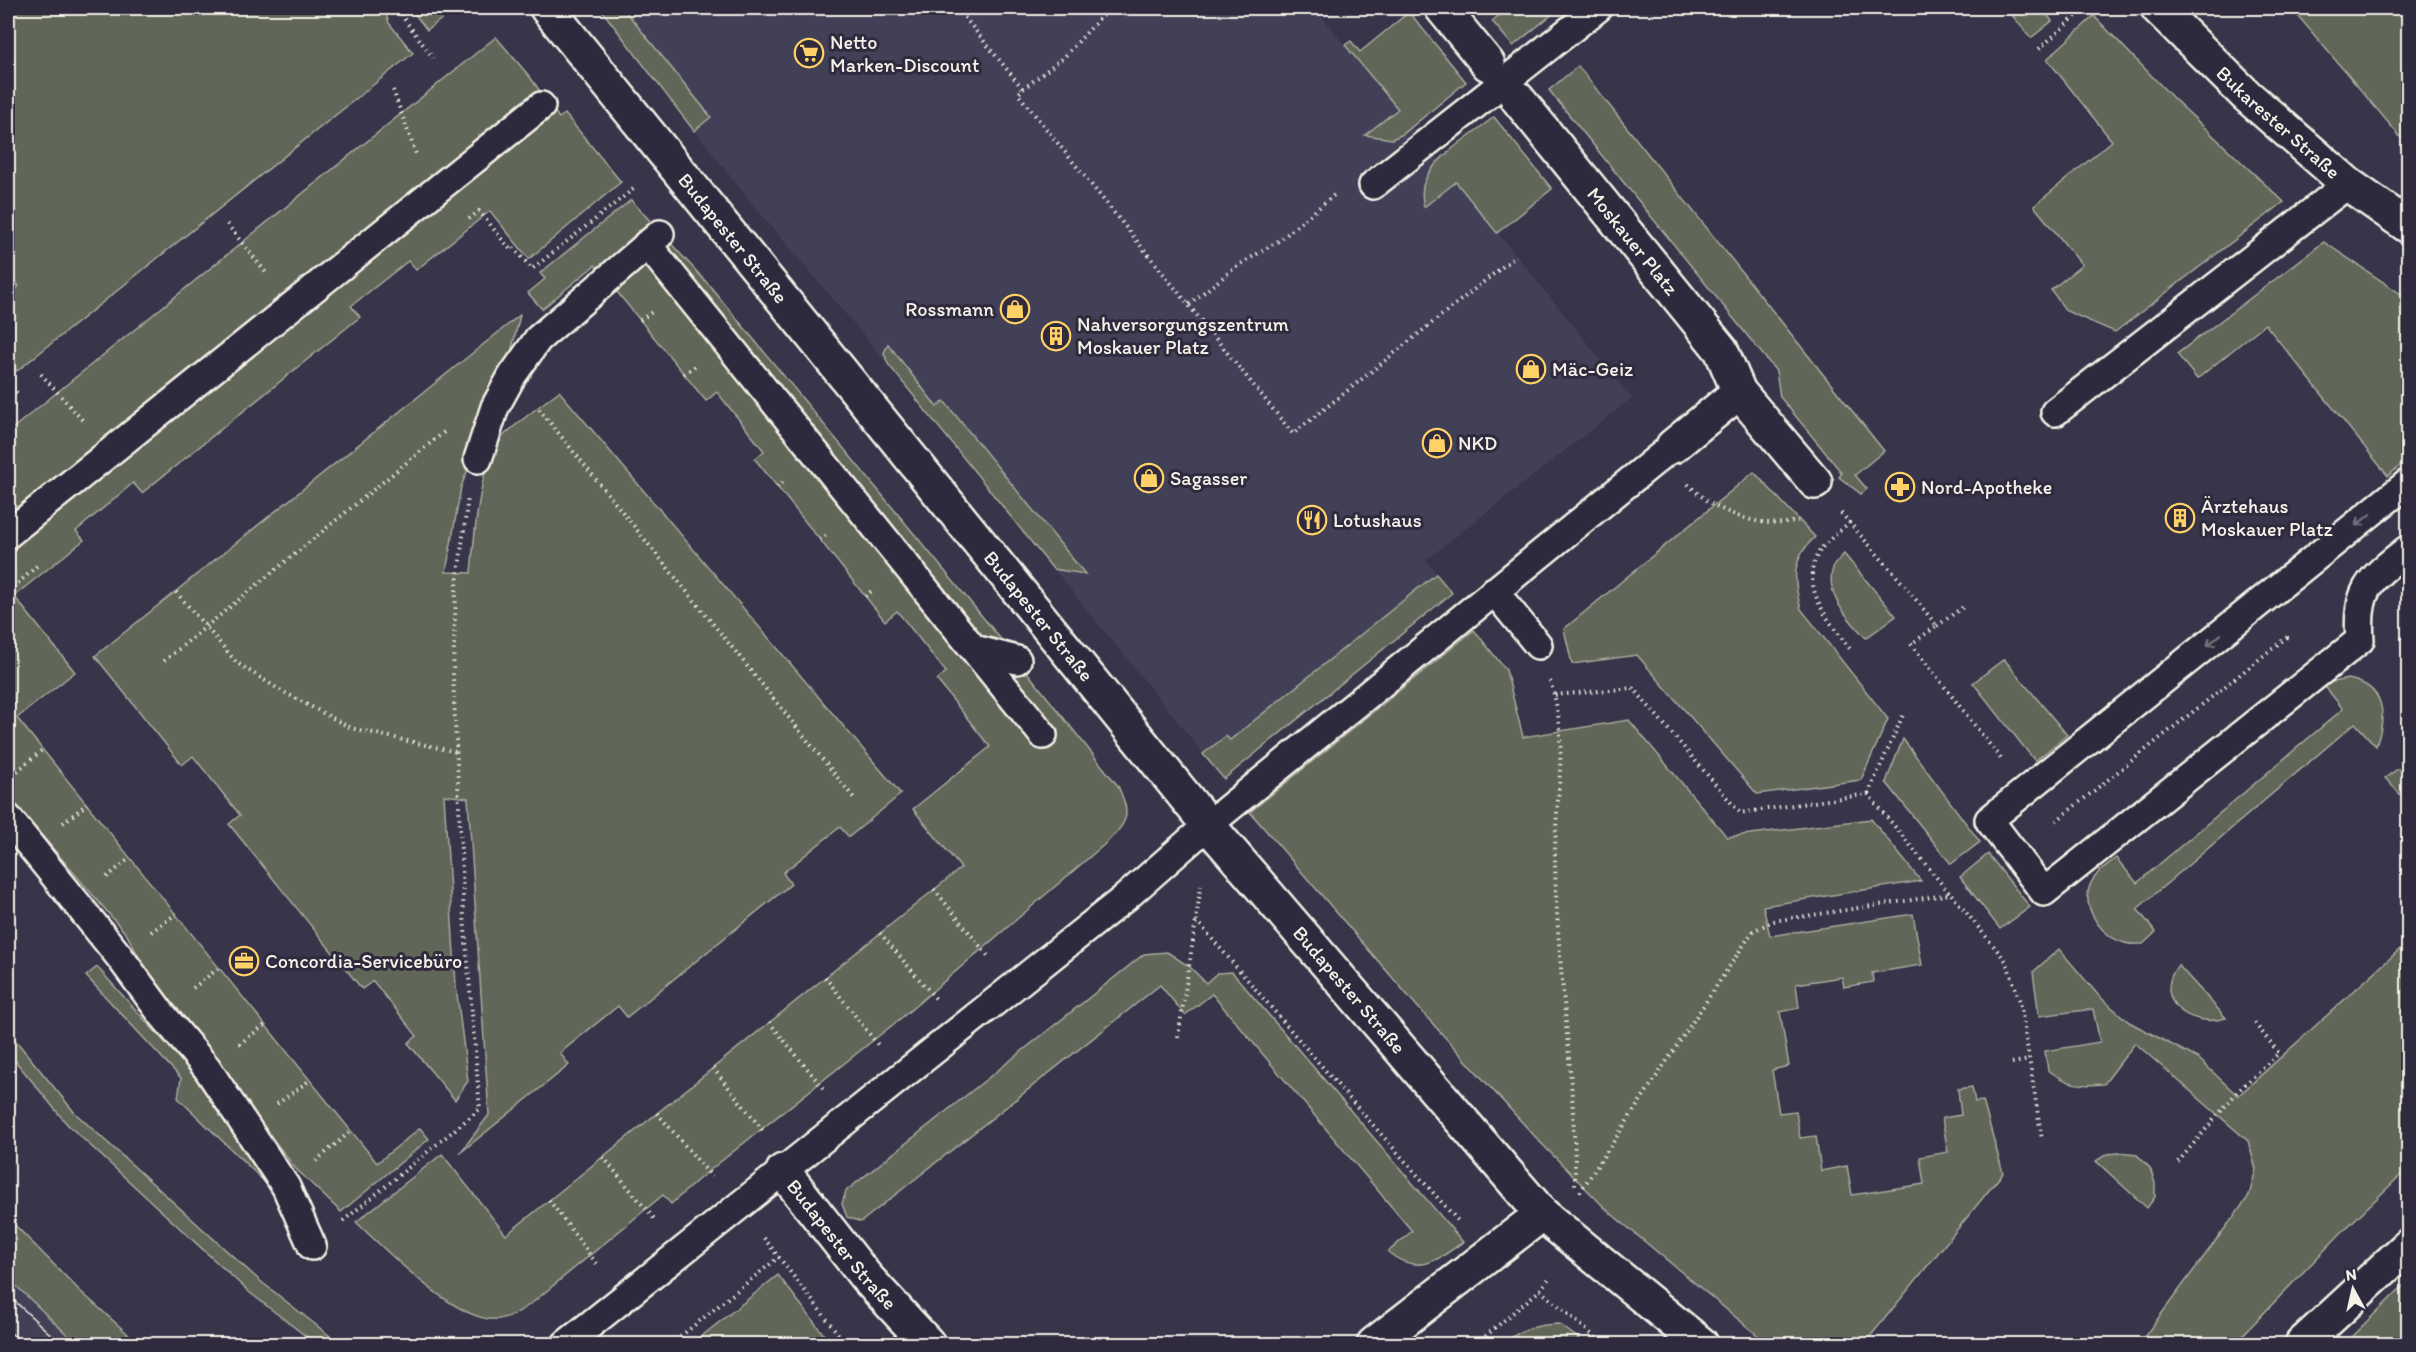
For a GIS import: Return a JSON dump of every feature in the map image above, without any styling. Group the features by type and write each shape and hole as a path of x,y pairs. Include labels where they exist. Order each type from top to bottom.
{"street":[{"name":"Budapester Straße","path":"547,8 1208,825 1542,1214 1701,1344"},
{"name":"Bukarester Straße","path":"2158,8 2247,95 2348,184 2409,226"},
{"path":"1457,13 1488,64"},
{"name":"Moskauer Platz","path":"1517,98 1721,350 1739,392 1815,482"},
{"path":"1667,451 1739,392"},
{"name":"Budapester Straße","path":"787,1168 866,1277 927,1344"},
{"path":"1374,1344 1542,1214"},
{"path":"2302,1344 2409,1246"}],"lane":[{"path":"1373,185 1598,8"},
{"path":"8,534 541,106"},
{"path":"2055,412 2348,184"},
{"path":"478,459 495,407 512,376 538,339 654,239 1042,735"},
{"path":"566,1344 1126,897 1208,825 1667,451"},
{"path":"2409,483 2078,751 1989,820 2044,892 2360,640 2358,618 2363,593 2382,570 2409,549"},
{"path":"1494,591 1538,645"},
{"path":"974,649 1017,660"},
{"path":"8,818 207,1068 286,1187 312,1246"}],"path":[{"path":"401,8 402,16 433,58"},
{"path":"957,8 1023,89"},
{"path":"1113,8 1100,18 1065,56 1018,94 1293,434 1516,256"},
{"path":"2039,49 2085,8"},
{"path":"2259,8 2265,14 2273,8"},
{"path":"393,90 431,194"},
{"path":"463,224 479,211 510,249 513,247 532,269 669,160"},
{"path":"1189,304 1236,267 1280,240 1335,195"},
{"path":"228,224 293,306"},
{"path":"512,376 854,798"},
{"path":"8,382 17,393"},
{"path":"164,661 448,429"},
{"path":"1667,451 1699,496 1719,509 1744,518 1776,523 1801,521"},
{"path":"312,1246 480,1108 464,917 453,675 456,592 469,489 478,459"},
{"path":"1850,522 1820,551 1812,571 1815,596 1827,620 1850,649"},
{"path":"1864,538 1905,586"},
{"path":"176,592 237,663 280,690 351,728 456,752"},
{"path":"1937,626 1962,607"},
{"path":"1538,645 1555,695 1561,730 1556,856 1558,931 1576,1145 1575,1200 1753,931 1773,921 1951,894"},
{"path":"1555,695 1633,688 1740,813 1868,794"},
{"path":"1868,794 1903,715"},
{"path":"8,780 42,750"},
{"path":"1868,794 2007,961 2020,1001 2042,1140"},
{"path":"1178,1037 1208,825"},
{"path":"934,889 1013,987"},
{"path":"1196,920 1463,1226"},
{"path":"880,933 961,1029"},
{"path":"825,977 902,1076"},
{"path":"2178,1162 2238,1091 2279,1053 2252,1020"},
{"path":"769,1022 848,1118"},
{"path":"2012,1063 2030,1059"},
{"path":"713,1068 787,1168"},
{"path":"657,1113 779,1257 846,1344"},
{"path":"603,1157 682,1253"},
{"path":"549,1200 624,1300"},
{"path":"671,1344 779,1257"},
{"path":"1476,1344 1540,1290 1554,1273"},
{"path":"1540,1290 1604,1344"}],"shaded area":[{"path":"600,8 1315,8 1632,398 1426,560 1452,593 1224,779 888,364 747,198"},
{"path":"8,1278 77,1344 8,1344"}],"green space":[{"path":"8,8 384,8 389,23 413,53 17,371 8,360 8,298 19,286 8,273"},
{"path":"410,8 456,8 427,30"},
{"path":"600,8 623,8 711,117 694,131"},
{"path":"1508,8 1560,8 1513,46 1492,21"},
{"path":"2006,8 2044,8 2052,21 2031,38"},
{"path":"2296,8 2402,8 2408,15 2408,146 2293,10"},
{"path":"1409,12 1466,82 1403,134 1392,139 1365,135 1398,109 1345,45 1351,41 1360,52"},
{"path":"2094,16 2173,98 2284,202 2115,332 2066,311 2051,290 2082,265 2034,206 2112,141 2047,59"},
{"path":"496,37 530,77 559,118 565,114 621,182 529,259 490,211 416,270 408,261 351,306 360,317 142,493 133,483 76,531 84,540 14,596 75,672 17,718 377,1163 420,1128 429,1139 341,1212 295,1168 148,973 127,935 8,796 8,432"},
{"path":"1578,66 1884,451 1855,475 1867,489 1861,494 1839,477 1842,473 1780,397 1776,371 1549,90"},
{"path":"1494,117 1552,189 1497,233 1456,182 1424,207 1422,193 1425,180 1437,163"},
{"path":"631,200 709,285 995,632 1118,786 1125,804 1126,817 1106,843 900,1019 700,1178 671,1204 663,1195 521,1311 499,1319 482,1318 463,1310 423,1283 356,1222 442,1154 506,1235 961,868 913,809 990,747 937,680 946,672 897,611 885,621 755,459 764,451 717,392 706,401 595,265 542,309 528,293 545,279 540,273"},
{"path":"2324,242 2408,299 2408,459 2388,476 2265,324 2197,379 2177,354"},
{"path":"520,315 507,369 461,487 446,572 471,573 481,489 495,445 559,391 901,794 849,837 840,827 783,873 791,884 627,1017 618,1006 560,1053 569,1065 460,1153 489,1115 468,798 444,795 456,986 468,1081 455,1100 408,1043 417,1036 373,981 362,989 229,824 240,815 193,756 182,765 95,656"},
{"path":"888,344 937,407 944,401 1085,574 1053,569 888,364 884,353"},
{"path":"1754,472 1815,537 1802,553 1796,570 1796,588 1801,609 1888,719 1861,780 1757,794 1637,655 1572,664 1564,629"},
{"path":"1844,554 1896,616 1866,638 1840,607 1832,588 1831,578 1834,566"},
{"path":"1436,574 1452,593 1224,779 1203,754 1226,736 1230,740"},
{"path":"1474,630 1506,670 1523,737 1629,720 1727,837 1871,819 1921,881 1763,906 1770,936 1913,914 1922,965 1872,973 1873,982 1844,987 1842,977 1796,984 1799,1008 1780,1012 1789,1066 1772,1070 1779,1113 1796,1111 1800,1138 1816,1136 1821,1171 1847,1166 1852,1195 1924,1184 1920,1157 1948,1152 1942,1118 1961,1115 1958,1089 1972,1087 1975,1102 1983,1101 2003,1173 1864,1344 1768,1344 1608,1211 1540,1142 1422,1012 1250,812"},
{"path":"2004,659 2067,735 2035,761 1973,683"},
{"path":"2348,679 2370,688 2380,704 2382,723 2376,746 2355,723 2137,909 2156,932 2143,944 2117,940 2101,928 2088,903 2090,885 2098,873 2116,858 2137,883 2343,709 2323,684"},
{"path":"1903,739 1980,842 1951,864 1886,782"},
{"path":"2408,767 2408,803 2385,778 2398,769"},
{"path":"1988,854 2030,907 2000,929 1960,877"},
{"path":"2408,942 2408,1168 2340,1234 2234,1344 2139,1344 2249,1196 2256,1169 2248,1141 2135,1043 2104,1084 2074,1083 2048,1070 2045,1051 2100,1042 2093,1009 2039,1016 2033,972 2059,949 2099,996 2129,1022 2199,1059 2238,1096"},
{"path":"1167,952 1190,967 1206,983 1217,973 1232,972 1463,1242 1427,1263 1408,1263 1388,1252 1412,1231 1212,994 1185,1015 1160,985 861,1222 847,1217 842,1204 846,1191 1144,954"},
{"path":"2178,965 2226,1018 2200,1019 2178,1009 2169,990 2171,978"},
{"path":"97,967 189,1069 268,1185 178,1098 181,1078 86,976"},
{"path":"8,1031 75,1113 259,1280 340,1344 316,1344 249,1292 67,1124 8,1052"},
{"path":"2107,1154 2137,1155 2150,1168 2155,1183 2155,1197 2147,1208 2096,1161"},
{"path":"8,1218 79,1290 139,1344 77,1344 8,1278"},
{"path":"778,1275 831,1344 692,1344"},
{"path":"2408,1281 2408,1344 2344,1344"},
{"path":"1559,1324 1586,1344 1502,1344 1529,1329 1542,1325"}],"tram line":[{"path":"8,1295 61,1344"},
{"path":"8,1330 22,1344"}],"place":[{"name":"Netto Marken-Discount","path":"809,53"},
{"name":"Rossmann","path":"1015,309"},
{"name":"Nahversorgungszentrum Moskauer Platz","path":"1056,336"},
{"name":"Mäc-Geiz","path":"1531,369"},
{"name":"NKD","path":"1437,443"},
{"name":"Sagasser","path":"1149,478"},
{"name":"Nord-Apotheke","path":"1900,487"},
{"name":"Ärztehaus Moskauer Platz","path":"2180,518"},
{"name":"Lotushaus","path":"1312,520"},
{"name":"Concordia-Servicebüro","path":"244,961"}]}
